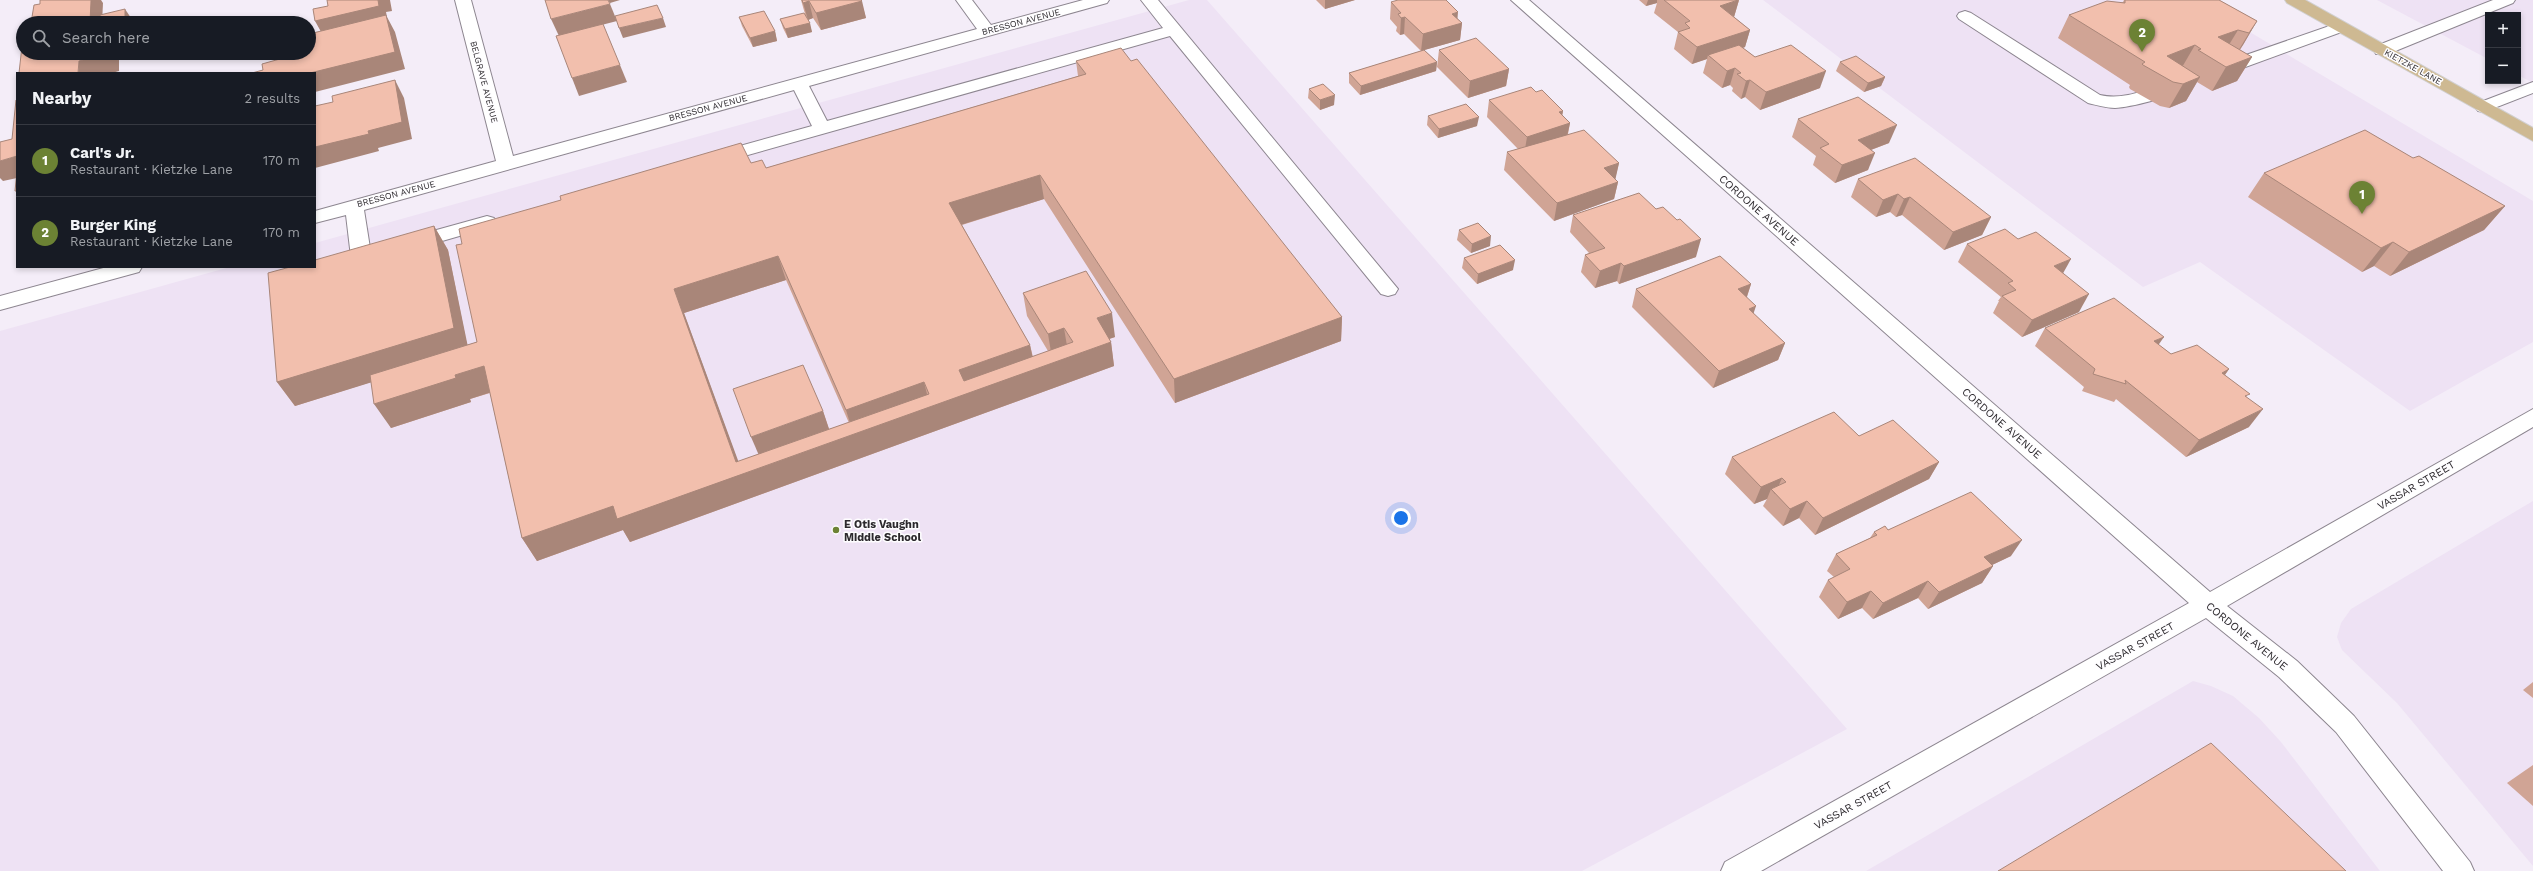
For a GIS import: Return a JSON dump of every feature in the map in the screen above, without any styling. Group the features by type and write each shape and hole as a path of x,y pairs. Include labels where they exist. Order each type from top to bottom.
{"main road":[{"name":"KIETZKE LANE","path":"2293,0 2533,135"}],"street":[{"name":"BELGRAVE AVENUE","path":"463,0 506,164"},
{"path":"964,0 986,32"},
{"name":"BRESSON AVENUE","path":"316,216 1101,0"},
{"path":"1149,0 1388,289"},
{"name":"CORDONE AVENUE","path":"1519,0 2208,605 2288,669 2345,724 2460,871"},
{"path":"2382,50 2507,0"},
{"path":"1964,16 2062,80 2094,99 2108,103 2128,103 2187,82"},
{"path":"2210,74 2341,26"},
{"path":"699,163 1174,30"},
{"path":"799,83 822,128"},
{"path":"2484,107 2533,87"},
{"path":"354,206 361,257 507,216"},
{"path":"0,303 128,268"},
{"name":"VASSAR STREET","path":"1735,871 2208,605 2533,417"}],"shaded area":[{"name":"E Otis Vaughn Middle School","path":"1189,0 1207,0 1847,729 1582,871 0,871 0,331 226,268 316,268 316,243"},
{"path":"1763,0 2196,0 2533,201 2533,342 2410,411 2200,262 2143,287"},
{"path":"2377,0 2533,0 2533,83 2521,77 2521,12 2485,12 2485,57"},
{"path":"2533,501 2533,866 2397,703 2342,650 2337,637 2341,623 2351,609"},
{"path":"2193,681 2211,686 2233,696 2259,718 2281,742 2380,871 1866,871"}],"building":[{"path":"40,0 91,0 90,16 32,16 34,5 40,4"},
{"path":"327,0 378,0 379,6 316,21 313,9 328,6"},
{"path":"545,0 608,0 610,4 551,19"},
{"path":"802,0 862,1 816,13 809,1 803,3"},
{"path":"1398,0 1446,0 1458,12 1452,14 1462,23 1423,34 1405,17 1401,18 1398,14 1401,13 1391,2"},
{"path":"1664,0 1738,0 1720,6 1750,30 1697,47 1678,32 1690,28 1685,23 1690,21"},
{"path":"2125,0 2219,0 2257,21 2249,33 2238,30 2218,37 2252,57 2226,67 2198,50 2201,49 2195,45 2167,56 2200,77 2183,84 2173,82 2143,65 2142,64 2145,62 2069,15 2107,1 2125,3"},
{"path":"657,5 663,18 619,28 615,16"},
{"path":"125,9 125,16 100,15"},
{"path":"764,11 775,31 750,38 739,17"},
{"path":"804,13 810,23 785,29 780,19"},
{"path":"386,15 395,52 314,72 256,72 263,70 262,64 276,60 316,60 316,32"},
{"path":"603,24 620,65 572,78 556,36"},
{"path":"1476,38 1509,69 1470,81 1439,50"},
{"path":"1739,45 1755,57 1791,45 1826,71 1766,92 1750,80 1746,81 1737,74 1741,73 1735,68 1727,71 1708,55"},
{"path":"1121,48 1131,61 1137,59 1342,317 1174,379 1040,175 949,203 1030,345 959,370 964,381 1073,342 1064,328 1048,334 1023,293 1086,271 1112,313 1097,318 1111,342 617,519 613,506 522,538 484,366 455,375 456,378 374,404 370,375 477,342 456,245 462,244 459,229 561,200 560,196 741,143 751,163 762,160 766,168 1086,74 1076,61","holes":["778,256 846,410 924,382 929,394 736,462 674,289"]},
{"path":"1424,50 1437,62 1361,86 1349,73"},
{"path":"1856,56 1885,77 1868,83 1840,62"},
{"path":"20,60 83,60 79,61 78,72 19,72"},
{"path":"395,80 402,122 368,131 369,134 316,147 316,106 333,102 332,96"},
{"path":"1323,84 1335,95 1320,100 1309,89"},
{"path":"1531,87 1536,92 1542,90 1563,111 1559,112 1570,123 1527,137 1489,100"},
{"path":"1858,97 1897,125 1858,140 1875,153 1842,165 1820,148 1829,144 1798,119"},
{"path":"16,100 16,156 0,161 0,142 12,139"},
{"path":"1466,104 1479,117 1439,129 1428,116"},
{"path":"1584,130 1619,163 1604,168 1618,182 1557,203 1507,152"},
{"path":"2365,130 2413,158 2419,156 2505,206 2409,252 2393,242 2381,248 2264,173"},
{"path":"1915,158 1991,217 1953,232 1910,197 1904,199 1898,194 1883,200 1858,179"},
{"path":"1639,193 1656,209 1663,207 1677,220 1680,219 1701,239 1624,266 1621,263 1600,271 1585,255 1605,248 1573,215"},
{"path":"1478,223 1491,236 1472,244 1459,230"},
{"path":"434,226 454,328 277,382 268,273 286,268 316,268 316,260"},
{"path":"2005,229 2018,239 2036,232 2071,259 2054,266 2089,294 2032,320 2002,296 2016,290 2008,283 2013,281 1967,244"},
{"path":"1500,245 1515,260 1478,274 1464,258"},
{"path":"1720,256 1751,284 1738,289 1756,306 1749,309 1785,343 1719,371 1636,289"},
{"path":"2114,298 2164,337 2154,341 2171,354 2197,345 2229,369 2222,373 2250,394 2245,396 2263,409 2199,440 2125,380 2126,384 2093,374 2095,369 2045,328"},
{"path":"803,365 823,411 751,437 733,389"},
{"path":"1834,412 1859,436 1893,420 1939,462 1823,518 1807,501 1790,509 1771,489 1786,482 1782,478 1761,487 1732,457"},
{"path":"1971,492 2022,540 1984,557 1993,566 1939,592 1928,581 1883,603 1871,591 1847,602 1828,580 1850,569 1836,554 1877,535 1874,532 1885,526 1888,530"},
{"path":"2211,743 2346,871 1998,871"}],"place":[{"name":"Burger King","path":"2142,52"},
{"name":"Carl's Jr.","path":"2362,214"},
{"name":"E Otis Vaughn Middle School","path":"836,530"}]}
